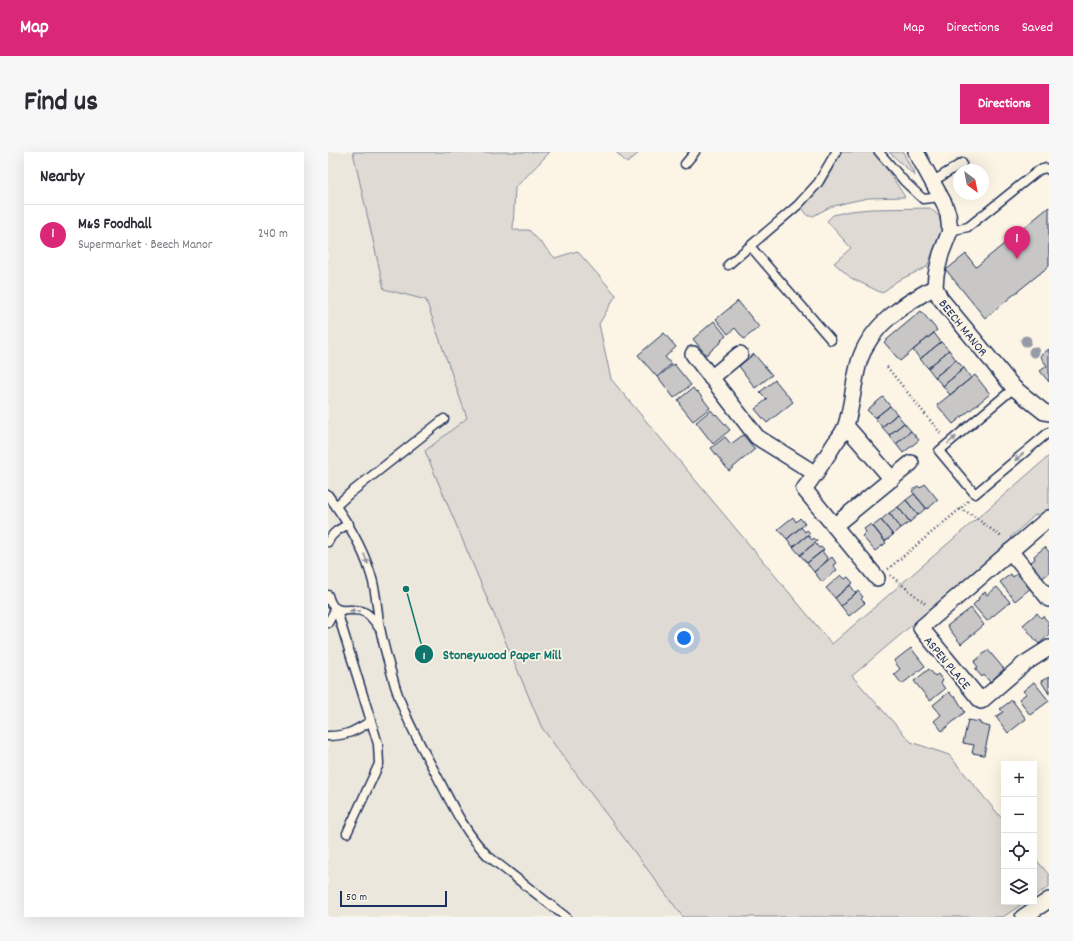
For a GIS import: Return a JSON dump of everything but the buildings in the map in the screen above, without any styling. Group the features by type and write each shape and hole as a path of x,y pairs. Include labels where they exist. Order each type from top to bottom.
{"street":[{"name":"BEECH MANOR","path":"916,152 941,197 948,214 950,231 936,275 935,287 940,298 1014,388 1044,412 1049,413"},
{"path":"877,578 804,489 816,474 846,426 860,360 867,344 886,319 909,302 935,287"},
{"path":"692,354 757,437 816,474"},
{"path":"711,378 740,354"},
{"path":"846,426 892,479"},
{"path":"834,526 911,463"},
{"name":"ASPEN PLACE","path":"1049,518 921,628 981,701 1024,664 1049,648"},
{"path":"1012,549 1049,599"},
{"path":"1024,917 1049,900"}],"lane":[{"path":"685,164 695,152"},
{"path":"728,265 798,205 818,183 836,152"},
{"path":"879,152 904,181 923,199 941,197"},
{"path":"932,182 962,163"},
{"path":"950,231 968,228 1039,170 1046,168 1049,170"},
{"path":"750,246 831,340"},
{"path":"1014,388 939,451 975,494 1049,432"},
{"path":"336,506 444,419"},
{"path":"328,495 349,524 365,557 372,576 381,630 392,675 404,711 466,829 477,845 488,856 566,917"},
{"path":"328,542 336,531 349,524"},
{"path":"328,595 330,602 336,608 378,744 379,764 346,833"},
{"path":"336,608 346,611 353,610 365,612 374,619 381,630"},
{"path":"328,622 336,608"},
{"path":"328,736 340,736 353,732 371,721"}],"path":[{"path":"887,367 948,443"},
{"path":"937,614 886,571 960,509 975,494"},
{"path":"960,509 984,522 1012,549"}],"shaded area":[{"path":"328,152 353,152 384,289 426,300 467,418 425,451 542,728 683,917 328,917"},
{"path":"353,152 550,152 515,188 513,230 529,230 555,258 577,251 616,295 599,324 611,379 832,644 1049,456 1049,509 1042,515 1035,515 1012,536 1011,541 852,676 911,742 949,755 1001,817 1001,905 1021,905 1003,917 683,917 542,728 425,451 467,418 426,300 384,289"},
{"path":"616,152 640,152 627,163"},
{"path":"842,152 871,152 874,154 889,172 905,197 868,198 830,207 813,216 808,216 802,208 807,199 824,183"},
{"path":"889,152 903,152 915,176"},
{"path":"930,208 939,216 942,228 927,267 897,281 882,293 851,278 834,263 851,248 827,221 833,215 850,211 871,209"},
{"path":"1037,861 1049,875 1049,887 1037,894"}],"place":[{"name":"M&S Foodhall","path":"1017,259"},
{"name":"Stoneywood Paper Mill","path":"406,589"}]}
